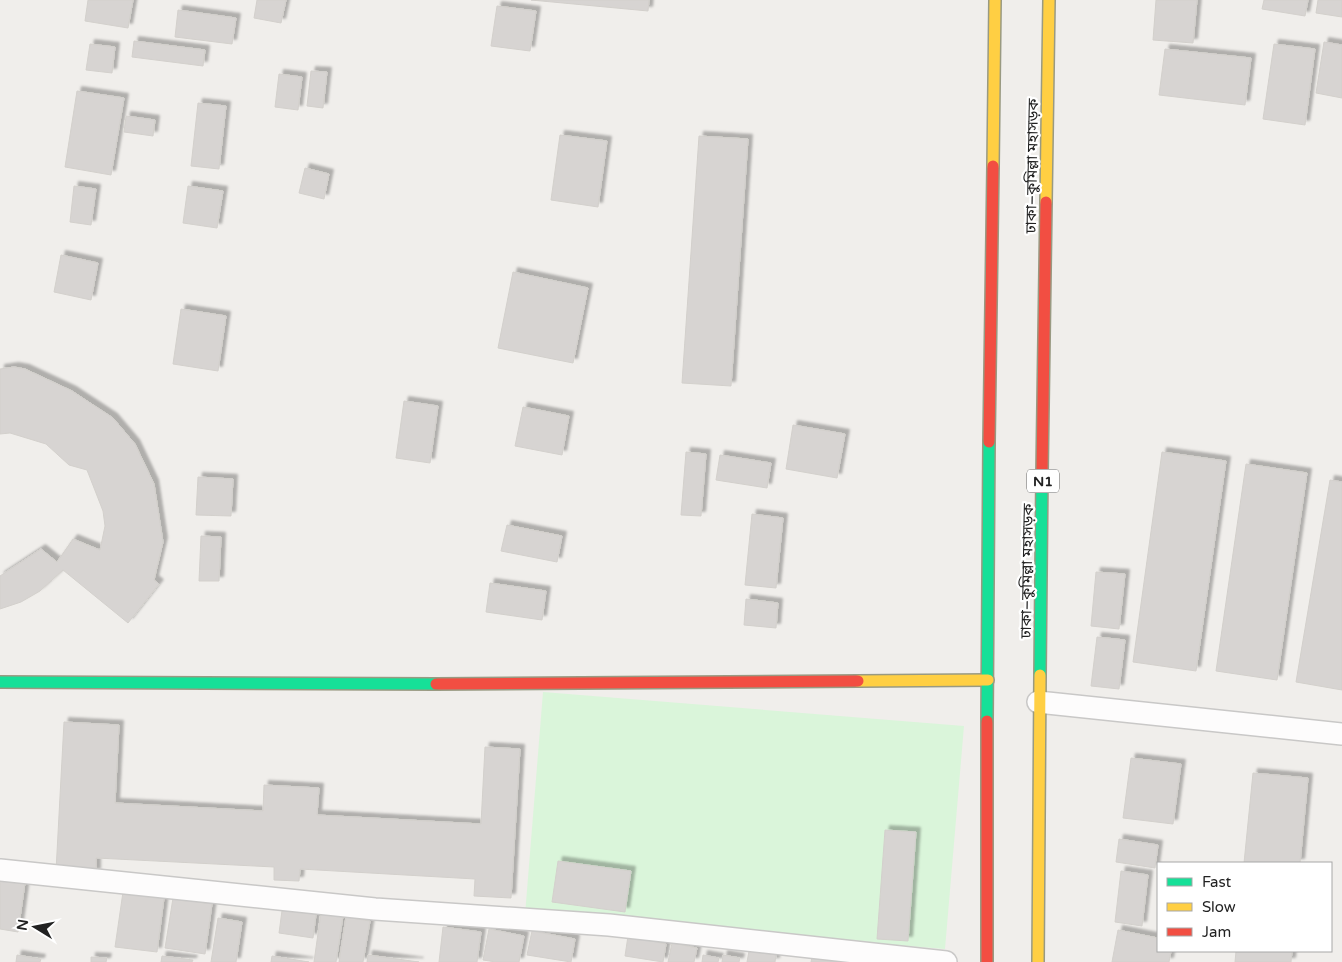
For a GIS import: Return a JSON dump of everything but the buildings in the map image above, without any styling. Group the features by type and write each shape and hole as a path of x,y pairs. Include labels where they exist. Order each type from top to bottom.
{"main road":[{"path":"987,962 987,588 994,0"},
{"name":"ঢাকা–কুমিল্লা মহাসড়ক","path":"1038,962 1038,702 1042,588 1049,0"},
{"path":"0,682 373,685 988,680"}],"street":[{"path":"1038,702 1342,734"},
{"path":"0,870 375,909 609,925 946,962"}],"green space":[{"path":"543,692 964,726 945,949 525,915"}],"traffic: fast":[{"path":"987,721 989,442"},
{"path":"1040,675 1042,473"},
{"path":"0,682 436,684"}],"traffic: slow":[{"path":"993,166 995,0"},
{"path":"1046,202 1049,0"},
{"path":"1038,962 1040,675"},
{"path":"858,681 988,680"}],"traffic: jam":[{"path":"989,442 993,166"},
{"path":"1042,473 1046,202"},
{"path":"436,684 858,681"},
{"path":"987,721 987,962"}]}
